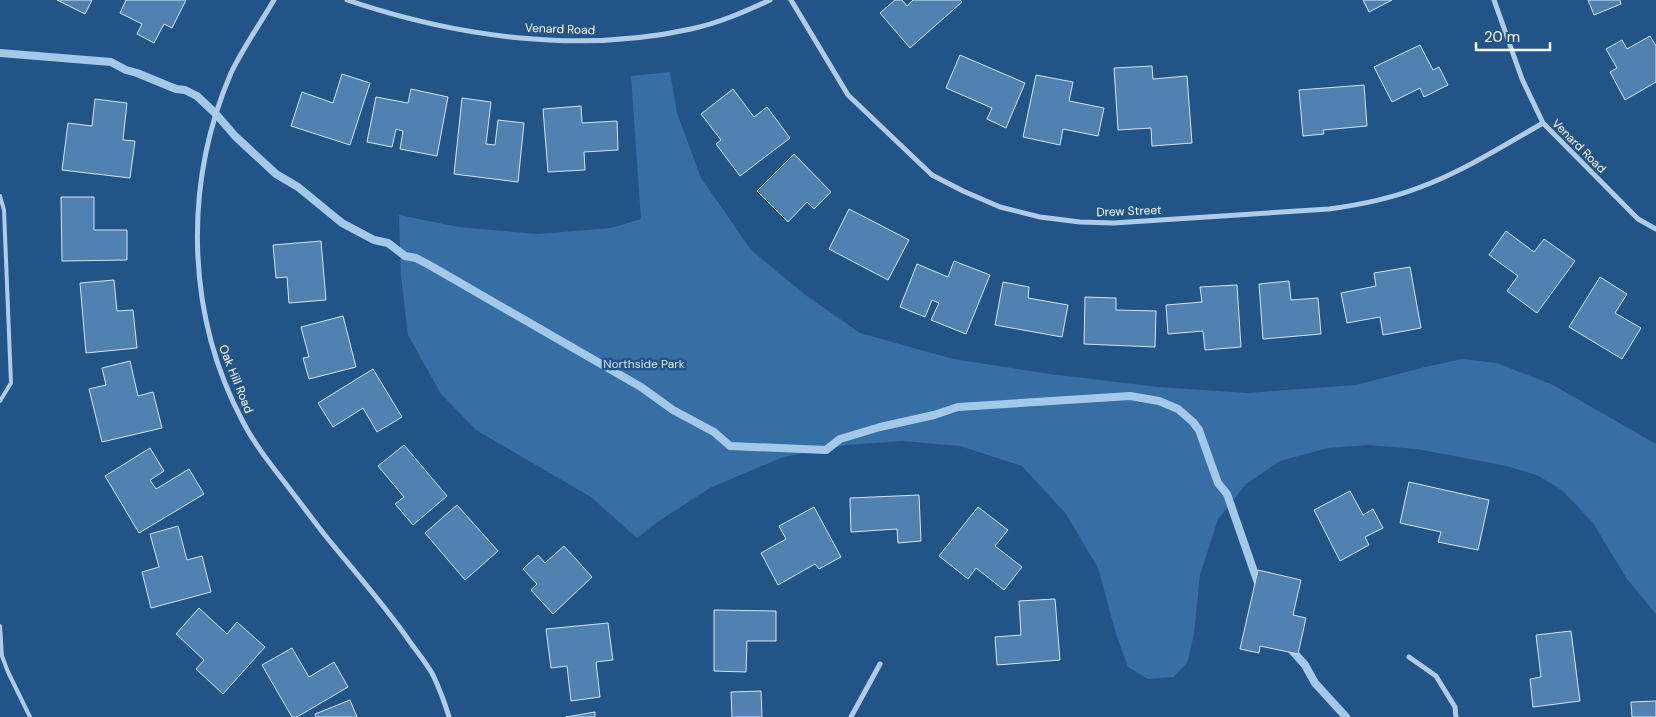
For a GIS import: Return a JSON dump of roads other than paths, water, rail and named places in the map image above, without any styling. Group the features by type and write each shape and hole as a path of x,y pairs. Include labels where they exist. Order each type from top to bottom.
{"street":[{"name":"Oak Hill Road","path":"274,0 242,52 232,73 216,114 203,166 198,194 196,244 201,299 209,337 225,384 243,423 259,448 323,533 388,610 432,674 449,717"},
{"name":"Venard Road","path":"347,0 381,11 446,27 521,38 584,40 640,38 692,29 726,19 770,0"},
{"name":"Drew Street","path":"791,0 848,95 932,175 962,191 1000,207 1040,217 1080,222 1114,223 1329,209 1363,204 1418,189 1456,172 1543,123"},
{"name":"Venard Road","path":"1494,0 1522,79 1543,123 1638,219 1656,230"},
{"path":"1409,657 1436,676 1455,707 1456,717"},
{"path":"851,717 880,664"}],"lane":[{"path":"0,196 4,210 12,382 0,401"},
{"path":"0,626 2,656 30,717"}],"waterway":[{"path":"0,53 111,62 126,70 176,89 185,90 197,96 235,136 276,174 298,187 342,223 374,240 388,243 405,256 416,258 431,266 641,387 673,410 714,432 730,446 826,450 840,439 958,407 1130,396 1159,401 1178,409 1199,430 1218,483 1227,494 1259,586"},
{"path":"1289,647 1305,665 1315,683 1346,717"}],"park label":[{"name":"Northside Park","path":"644,364"}]}
